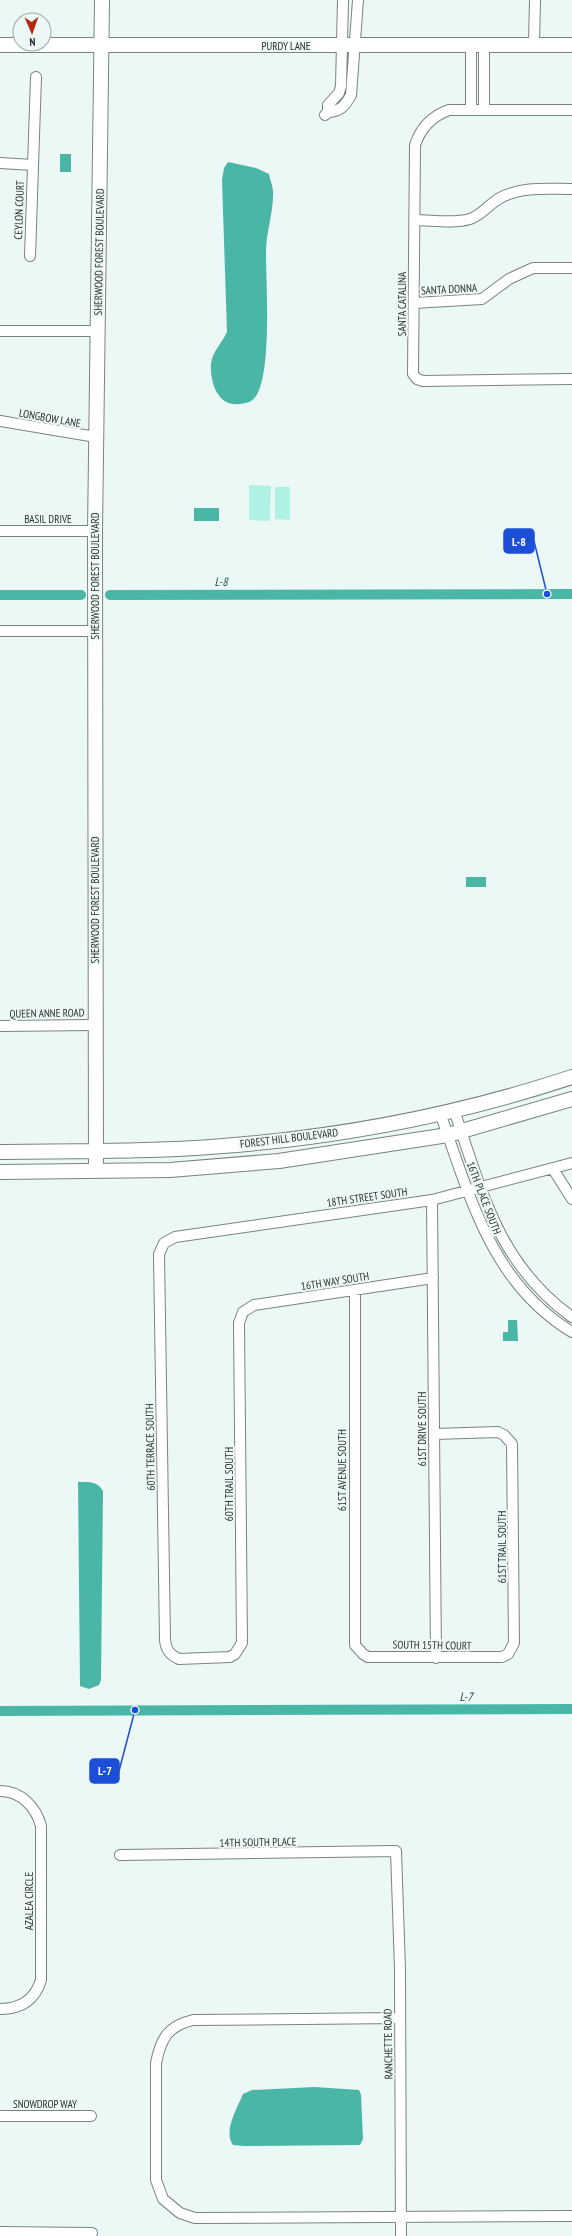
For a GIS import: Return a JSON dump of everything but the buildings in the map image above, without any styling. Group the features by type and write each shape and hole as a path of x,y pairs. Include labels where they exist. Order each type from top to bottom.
{"street":[{"name":"SHERWOOD FOREST BOULEVARD","path":"96,1171 95,531 102,0"},
{"path":"327,114 338,111 345,106 351,95 343,0"},
{"path":"348,46 358,0"},
{"path":"534,44 535,0"},
{"name":"PURDY LANE","path":"0,45 348,46 572,44"},
{"path":"477,45 484,109"},
{"path":"471,110 477,45"},
{"name":"CEYLON COURT","path":"30,256 36,78"},
{"name":"SANTA CATALINA","path":"572,110 484,109 443,112 432,119 420,133 415,145 413,374 417,379 423,381 572,379"},
{"name":"CEYLON COURT","path":"0,163 33,165"},
{"path":"414,220 469,219 481,214 498,199 511,193 526,189 572,189"},
{"name":"SANTA DONNA","path":"414,303 482,299 509,279 533,268 572,268"},
{"path":"0,331 98,331"},
{"name":"LONGBOW LANE","path":"0,421 96,437"},
{"name":"BASIL DRIVE","path":"0,531 95,531"},
{"path":"0,631 95,631"},
{"name":"QUEEN ANNE ROAD","path":"0,1026 95,1025"},
{"name":"FOREST HILL BOULEVARD","path":"0,1152 165,1150 274,1141 325,1134 447,1112 572,1078"},
{"name":"FOREST HILL BOULEVARD","path":"0,1172 170,1170 272,1162 455,1133 572,1099"},
{"name":"16TH PLACE SOUTH","path":"447,1112 501,1238 528,1277 552,1302 572,1317"},
{"name":"16TH PLACE SOUTH","path":"455,1133 468,1191 489,1243 518,1285 543,1311 572,1332"},
{"name":"18TH STREET SOUTH","path":"164,1242 175,1237 432,1200 572,1163"},
{"path":"553,1169 572,1199"},
{"name":"61ST DRIVE SOUTH","path":"432,1200 436,1658"},
{"name":"60TH TERRACE SOUTH","path":"164,1242 159,1254 164,1632 166,1646 169,1652 179,1658 224,1658 235,1654"},
{"path":"518,1285 528,1277"},
{"name":"16TH WAY SOUTH","path":"243,1312 254,1305 433,1278"},
{"name":"61ST AVENUE SOUTH","path":"355,1290 354,1638 358,1650"},
{"name":"60TH TRAIL SOUTH","path":"235,1654 242,1643 239,1324 243,1312"},
{"name":"61ST TRAIL SOUTH","path":"434,1434 498,1432 509,1439 513,1451 514,1643 508,1654"},
{"name":"SOUTH 15TH COURT","path":"358,1650 368,1657 496,1658 508,1654"},
{"name":"AZALEA CIRCLE","path":"0,1792 12,1793 24,1799 33,1808 39,1820 41,1926 41,1980 37,1991 30,2000 19,2006 0,2009"},
{"name":"14TH SOUTH PLACE","path":"120,1855 396,1851"},
{"name":"RANCHETTE ROAD","path":"396,1851 400,1969 401,2236"},
{"path":"399,2018 193,2020 180,2023 170,2031 160,2044 156,2063 156,2180 163,2199 180,2213 195,2218 572,2216"},
{"name":"SNOWDROP WAY","path":"0,2116 91,2116"},
{"path":"0,2232 92,2233"}],"shaded area":[{"path":"60,154 71,154 71,172 60,172"},
{"path":"228,162 256,168 269,174 273,192 272,209 266,245 267,327 264,368 261,384 256,396 249,402 240,404 232,404 221,398 214,386 211,371 213,355 227,332 222,180 224,168"},
{"path":"249,485 271,486 270,521 249,520"},
{"path":"275,487 290,487 290,520 275,519"},
{"path":"194,508 219,508 219,521 194,521"},
{"path":"466,877 486,877 486,887 466,887"},
{"path":"508,1320 517,1320 518,1341 503,1341 503,1332 508,1332"},
{"path":"78,1482 90,1482 96,1484 103,1491 101,1680 99,1685 89,1689 80,1686"},
{"path":"315,2087 359,2090 361,2095 363,2139 360,2145 233,2145 230,2139 230,2127 243,2094 252,2090"}],"waterway":[{"name":"L-8","path":"110,595 572,594"},
{"name":"L-8","path":"0,595 81,595"},
{"name":"L-7","path":"0,1711 572,1709"}],"place":[{"name":"L-8","path":"547,594"},
{"name":"L-7","path":"135,1710"}]}
